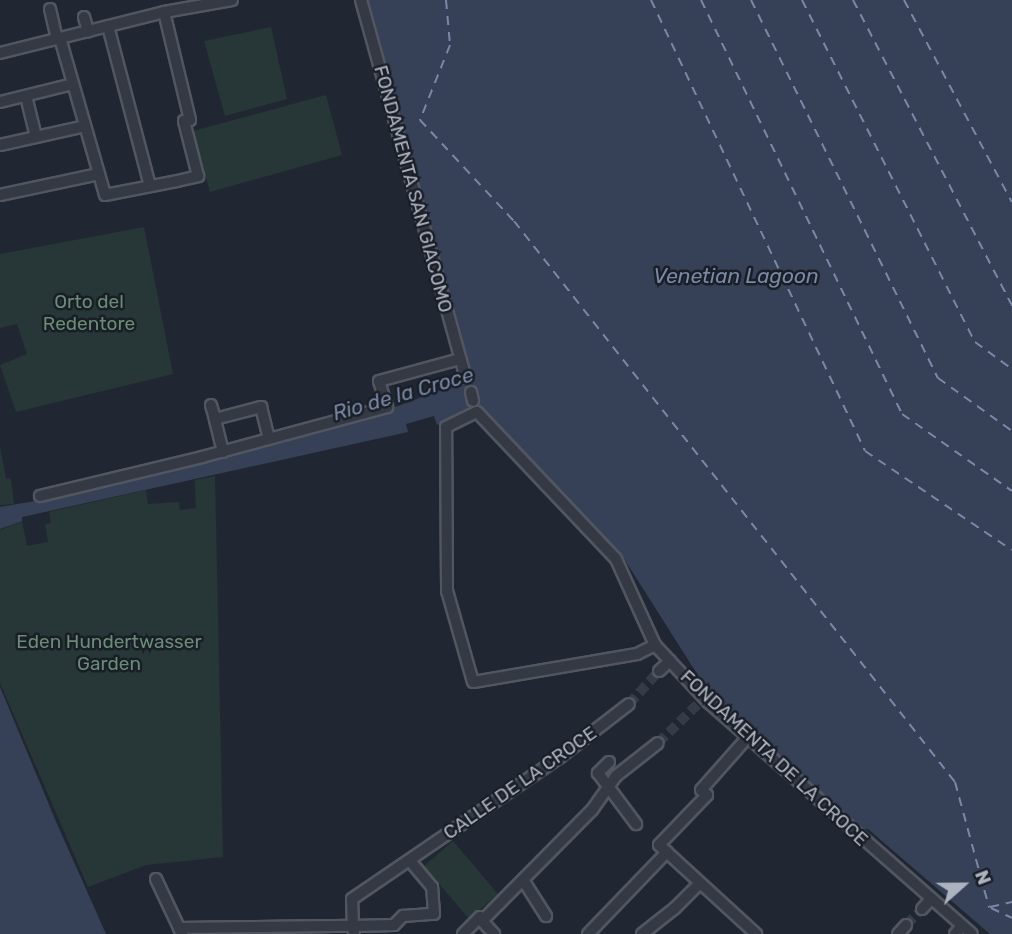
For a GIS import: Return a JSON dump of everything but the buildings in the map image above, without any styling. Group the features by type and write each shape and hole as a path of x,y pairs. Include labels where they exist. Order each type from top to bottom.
{"street":[{"path":"0,53 164,12 232,0"},
{"name":"FONDAMENTA SAN GIACOMO","path":"361,0 466,378"},
{"path":"50,9 105,195 198,176 184,121 190,120 164,12"},
{"path":"85,17 88,32"},
{"path":"108,26 150,186"},
{"path":"0,103 73,85"},
{"path":"26,96 36,137"},
{"path":"0,145 85,126"},
{"path":"0,194 99,174"},
{"path":"40,496 223,452 387,407 379,381 460,359"},
{"name":"FONDAMENTA DE LA CROCE","path":"655,645 637,654 473,682 447,592 446,427 473,402 616,559 655,645 701,701 931,898 958,930 972,934"},
{"path":"211,405 223,452"},
{"path":"215,419 261,407 269,439"},
{"path":"659,671 670,661"},
{"name":"CALLE DE LA CROCE","path":"353,930 352,899 559,758 629,704"},
{"path":"747,738 701,790 707,795 659,845 756,934"},
{"path":"482,921 592,810 616,776 658,743"},
{"path":"609,762 598,773 636,824"},
{"path":"588,934 667,852"},
{"path":"156,879 180,931 353,930 394,925 403,916 434,914 432,887 409,860"},
{"path":"523,880 546,916"},
{"path":"642,934 676,908 700,883"},
{"path":"922,909 931,898"},
{"path":"463,934 480,918 495,934"},
{"path":"898,934 906,925"}],"green space":[{"path":"271,27 287,99 225,116 204,41"},
{"path":"326,95 342,155 210,192 193,131"},
{"name":"Orto del Redentore","path":"144,227 173,374 16,412 0,365 27,354 17,324 0,328 0,254"},
{"path":"0,447 6,478 11,479 14,504 0,505"},
{"name":"Eden Hundertwasser Garden","path":"215,476 223,857 146,865 88,887 0,683 0,530 22,521 27,546 48,542 45,524 51,523 49,512 146,490 148,504 179,502 180,510 196,508 195,480"},
{"path":"453,841 498,894 469,919 424,866"}],"water":[{"name":"Venetian Lagoon","path":"366,0 1012,0 1012,934 990,934 868,829 860,830 713,699 621,554 482,407 450,420 444,426 443,422 437,425 434,416 406,424 408,432 22,517 22,521 0,529 0,507 53,498 154,474 395,407 473,378 426,228 425,212"},
{"path":"0,687 57,824 106,934 0,934"}],"ferry route":[{"path":"446,0 450,45 420,120 514,221 955,782 989,907"},
{"path":"651,0 865,451 1012,550"},
{"path":"701,0 902,414 1012,491"},
{"path":"751,0 938,378 1012,431"},
{"path":"802,0 975,342 1012,369"},
{"path":"853,0 1012,306"},
{"path":"904,0 1012,202"},
{"path":"990,907 1012,902"},
{"path":"991,908 1012,918"}],"tunnel":[{"path":"629,704 659,671"},
{"path":"658,743 698,704"},
{"path":"906,925 922,909"}],"water label":[{"name":"Rio de la Croce","path":"403,394"}]}
